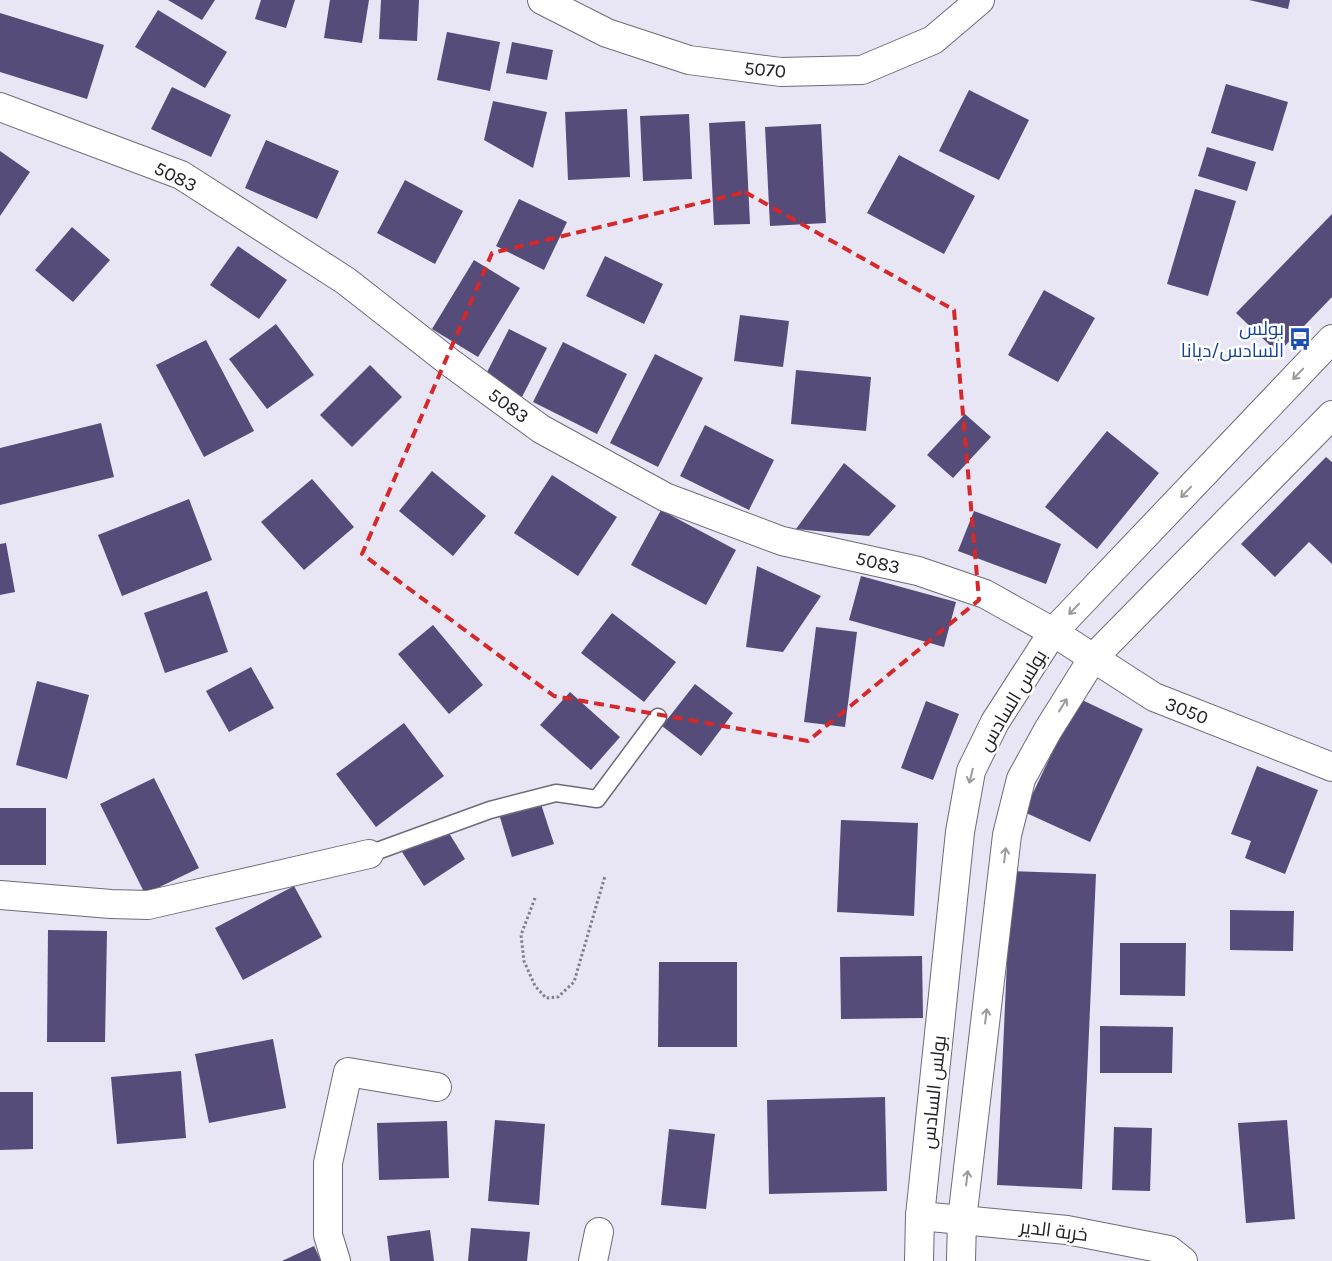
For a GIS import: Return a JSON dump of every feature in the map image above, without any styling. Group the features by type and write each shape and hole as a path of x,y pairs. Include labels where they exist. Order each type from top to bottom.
{"street":[{"name":"5070","path":"542,0 607,33 689,60 781,72 862,70 934,40 980,0"},
{"name":"5083","path":"0,107 181,175 346,281 448,361 541,429 665,497 782,540 918,571 985,594 1053,632"},
{"name":"بولس السادس","path":"919,1261 920,1216 960,832 971,771 995,722 1053,632 1332,338"},
{"path":"961,1261 962,1220 1007,835 1022,779 1048,730 1093,658 1332,415"},
{"name":"3050","path":"1053,632 1154,697 1332,767"},
{"path":"0,895 148,905 369,854"},
{"path":"336,1261 328,1235 328,1163 348,1072 437,1087"},
{"name":"خربة الدير","path":"920,1216 1067,1230 1169,1250 1183,1261"},
{"path":"593,1261 599,1232"}],"lane":[{"path":"369,854 490,810 556,794 597,799 658,717"}],"path":[{"path":"535,898 521,935 524,961 535,986 540,992 546,998 558,997 574,982 605,876"}],"highlighted area":[{"path":"745,192 954,310 979,600 808,741 554,696 362,554 492,253"}],"building":[{"path":"168,0 215,0 202,20"},
{"path":"261,0 295,0 286,28 255,19"},
{"path":"330,0 369,0 362,43 324,38"},
{"path":"381,0 419,0 417,41 379,39"},
{"path":"1249,0 1290,0 1288,9"},
{"path":"158,10 227,52 205,88 135,47"},
{"path":"0,13 104,45 87,99 0,72"},
{"path":"447,32 500,42 490,91 437,80"},
{"path":"512,42 553,50 547,80 506,73"},
{"path":"1226,84 1288,102 1273,151 1211,133"},
{"path":"172,87 231,115 211,157 151,129"},
{"path":"969,90 1029,120 999,180 939,151"},
{"path":"493,101 547,112 533,168 484,140"},
{"path":"627,109 630,177 568,180 565,112"},
{"path":"689,114 692,179 643,181 640,116"},
{"path":"745,121 750,224 714,225 709,123"},
{"path":"821,124 826,223 770,226 765,127"},
{"path":"266,140 339,171 317,219 245,188"},
{"path":"1207,147 1256,162 1247,191 1198,176"},
{"path":"0,151 30,172 0,216"},
{"path":"899,155 975,196 944,254 867,213"},
{"path":"405,180 463,211 435,264 377,233"},
{"path":"1195,189 1236,201 1208,296 1167,284"},
{"path":"519,199 567,222 544,270 496,246"},
{"path":"1332,214 1332,297 1278,353 1236,313"},
{"path":"72,227 110,260 73,302 35,270"},
{"path":"238,246 287,280 259,319 210,285"},
{"path":"605,256 663,284 644,324 586,296"},
{"path":"474,260 520,288 478,357 432,329"},
{"path":"1044,290 1095,318 1058,382 1008,355"},
{"path":"740,315 789,321 783,367 734,361"},
{"path":"276,324 314,375 267,409 229,359"},
{"path":"509,329 547,348 522,397 484,378"},
{"path":"206,340 254,431 204,457 156,365"},
{"path":"563,342 627,374 597,434 533,402"},
{"path":"655,354 703,378 658,467 610,443"},
{"path":"370,365 402,397 352,447 320,415"},
{"path":"796,370 871,377 866,431 791,424"},
{"path":"965,414 991,437 953,478 927,455"},
{"path":"101,423 114,477 0,505 0,448"},
{"path":"705,425 774,460 749,510 680,476"},
{"path":"1107,431 1159,473 1097,549 1045,507"},
{"path":"1326,457 1332,462 1332,564 1309,542 1275,577 1241,544"},
{"path":"844,463 896,506 869,536 796,529"},
{"path":"432,471 486,516 453,556 399,511"},
{"path":"552,475 617,517 578,576 514,533"},
{"path":"312,479 354,527 304,570 261,522"},
{"path":"189,499 212,560 122,596 98,535"},
{"path":"661,510 736,550 706,605 631,565"},
{"path":"974,511 1061,544 1046,584 958,551"},
{"path":"6,543 15,592 0,595 0,544"},
{"path":"757,566 821,596 783,652 746,647"},
{"path":"861,576 956,602 944,647 849,620"},
{"path":"207,591 228,652 165,673 144,613"},
{"path":"612,613 676,662 644,702 581,653"},
{"path":"433,625 483,685 449,714 398,654"},
{"path":"816,627 857,632 845,727 804,722"},
{"path":"251,667 274,708 229,732 206,691"},
{"path":"37,681 89,695 67,779 16,765"},
{"path":"695,684 733,713 701,756 662,726"},
{"path":"570,692 620,737 591,770 540,725"},
{"path":"1078,698 1143,729 1090,842 1024,812"},
{"path":"926,701 959,714 933,780 901,768"},
{"path":"404,723 444,776 376,827 336,774"},
{"path":"1257,766 1318,790 1285,874 1245,858 1251,841 1231,834"},
{"path":"154,778 199,868 145,894 100,804"},
{"path":"540,801 554,844 512,857 499,814"},
{"path":"0,808 46,808 46,865 0,865"},
{"path":"841,820 918,823 914,916 837,912"},
{"path":"444,825 465,859 424,886 402,852"},
{"path":"1011,871 1096,874 1082,1189 997,1185"},
{"path":"294,886 322,937 243,980 215,928"},
{"path":"1230,910 1294,911 1293,951 1230,950"},
{"path":"48,930 107,931 105,1042 47,1042"},
{"path":"1120,943 1186,943 1185,996 1120,995"},
{"path":"922,956 923,1018 841,1019 840,957"},
{"path":"659,962 737,962 737,1047 658,1047"},
{"path":"1100,1026 1173,1027 1172,1073 1100,1073"},
{"path":"273,1039 286,1108 209,1123 195,1054"},
{"path":"181,1071 186,1138 117,1144 111,1077"},
{"path":"0,1092 33,1092 33,1149 0,1150"},
{"path":"885,1097 887,1191 769,1194 767,1100"},
{"path":"495,1120 545,1124 539,1205 488,1201"},
{"path":"1287,1120 1295,1219 1246,1223 1238,1123"},
{"path":"447,1121 449,1178 379,1180 377,1123"},
{"path":"1114,1127 1152,1128 1150,1191 1112,1190"},
{"path":"669,1129 715,1134 706,1209 661,1205"},
{"path":"471,1228 530,1232 527,1261 468,1261"},
{"path":"430,1230 434,1261 390,1261 387,1236"},
{"path":"314,1246 321,1261 282,1261"}],"place":[{"name":"بولس السادس/ديانا","path":"1300,339"}]}
